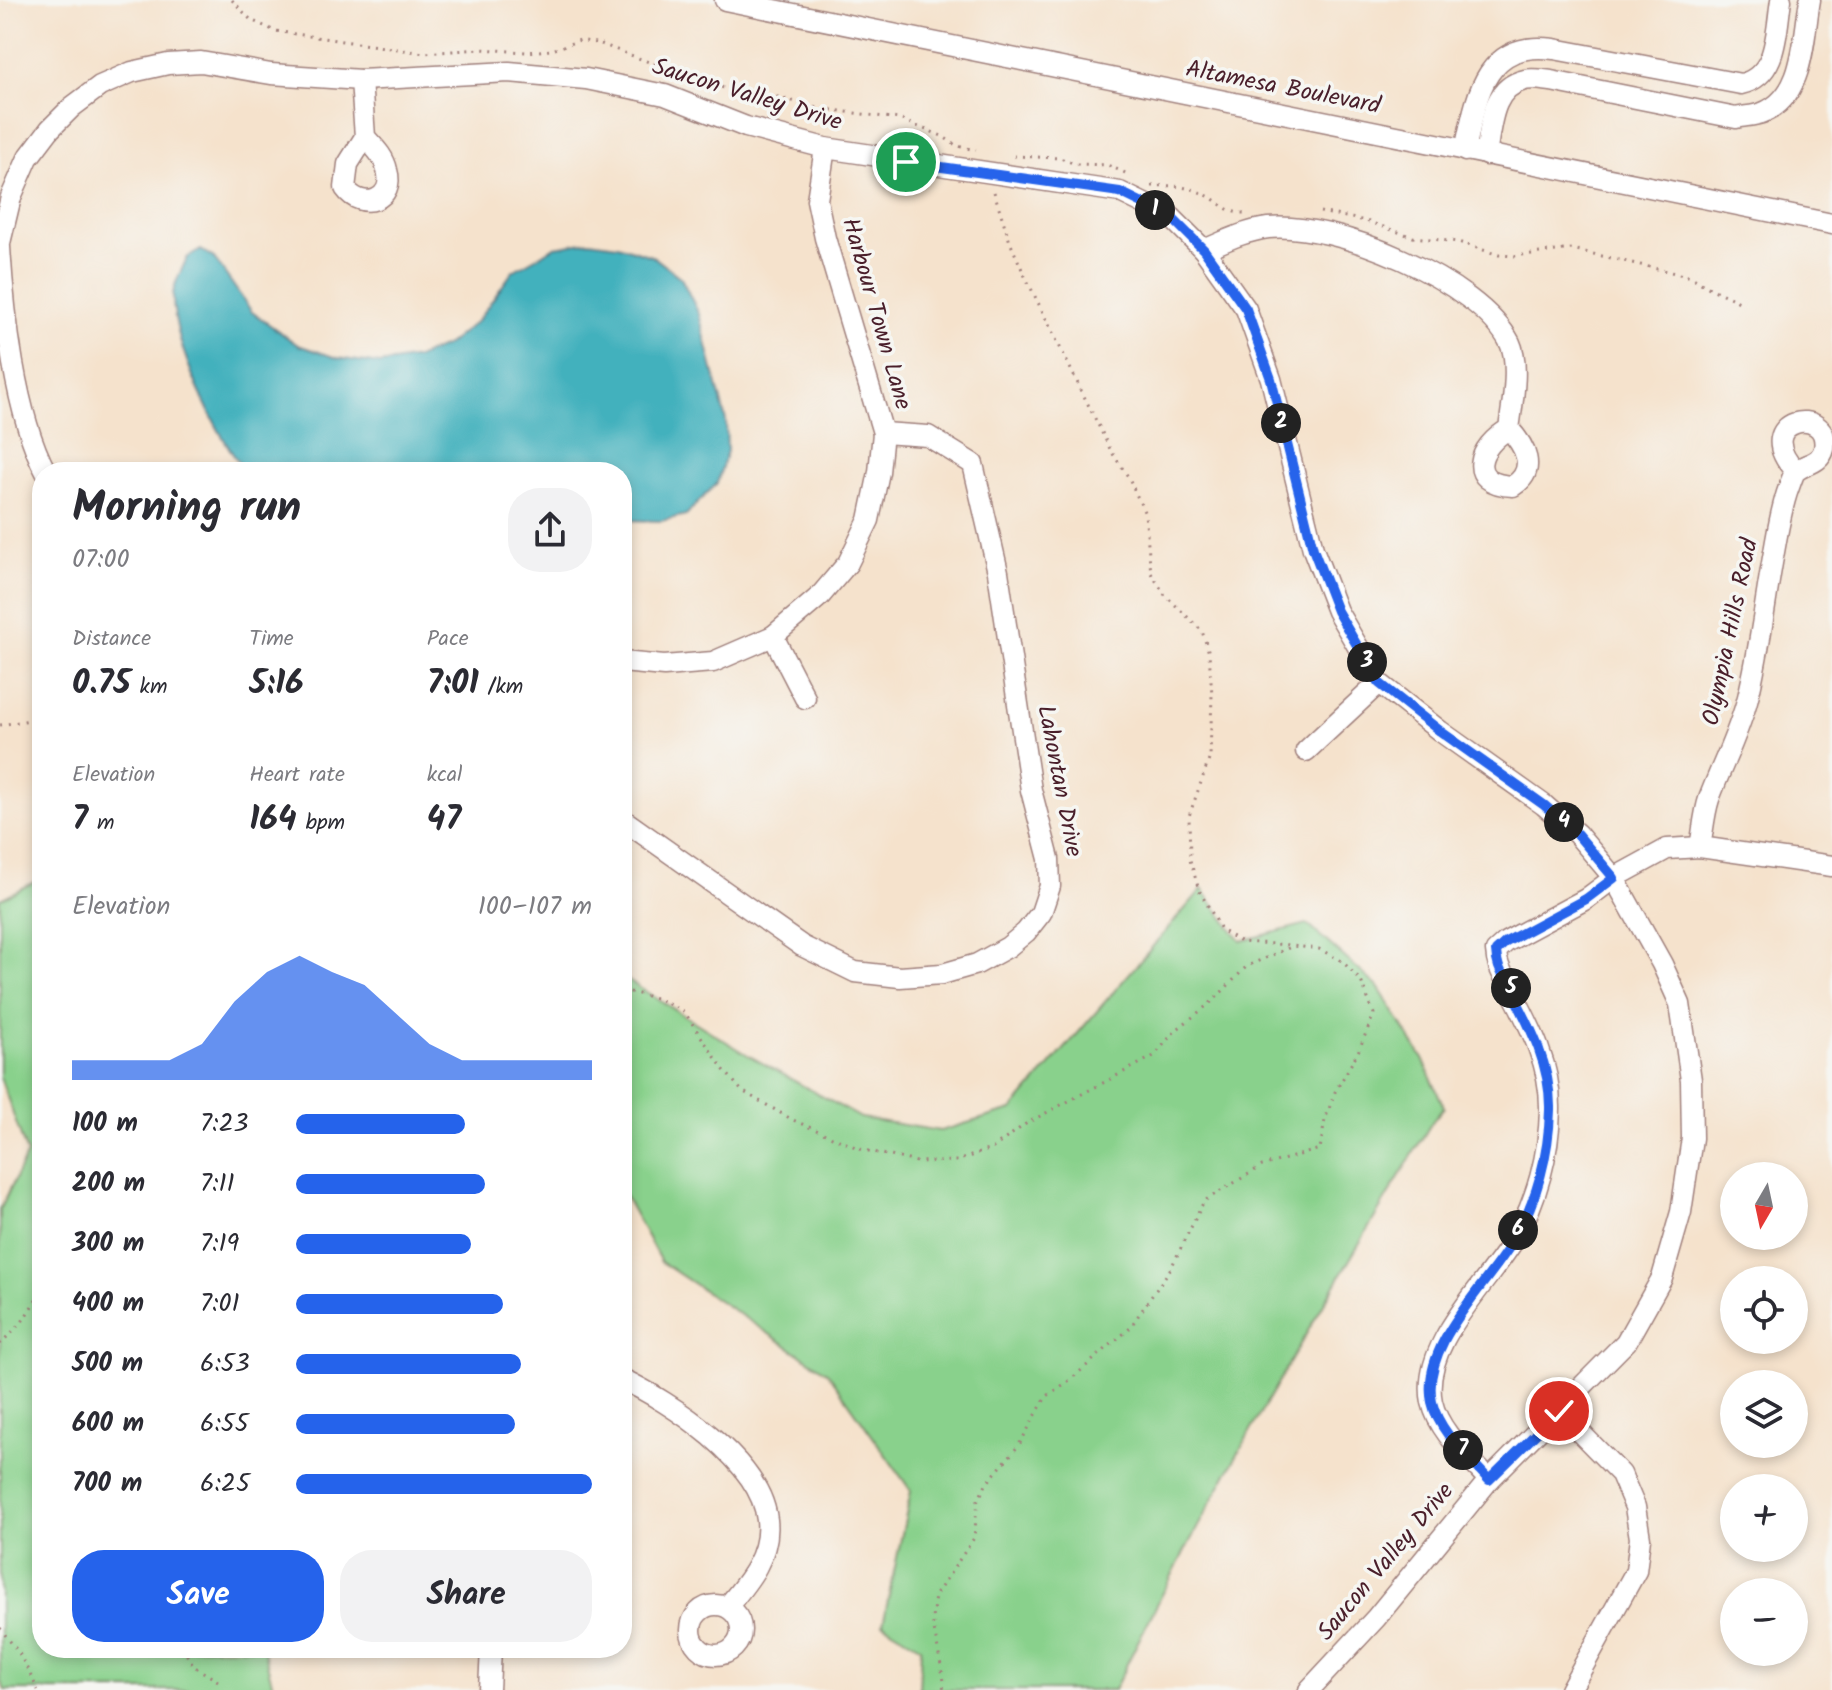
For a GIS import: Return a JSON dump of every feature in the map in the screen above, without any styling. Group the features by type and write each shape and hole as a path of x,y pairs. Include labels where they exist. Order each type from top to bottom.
{"street":[{"name":"Altamesa Boulevard","path":"725,0 1832,224"},
{"path":"1465,151 1482,81 1498,62 1515,52 1543,47 1741,84 1754,81 1764,73 1770,60 1781,0"},
{"path":"1486,155 1495,107 1504,89 1525,79 1551,81 1736,118 1761,113 1776,105 1790,90 1796,76 1810,0"},
{"name":"Saucon Valley Drive","path":"42,462 25,413 4,307 0,245 11,197 28,158 72,107 100,86 168,64 201,62 271,74 361,80 509,72 586,79 665,95 746,127 825,148 1120,192 1171,217 1204,250 1246,309 1271,379 1313,549 1337,611 1379,683 1544,805 1577,834 1614,878 1662,964 1680,1004 1691,1080 1692,1138 1681,1212 1662,1278 1626,1342 1489,1480 1376,1618 1309,1690"},
{"path":"361,80 365,137"},
{"name":"Harbour Town Lane","path":"632,663 664,666 713,662 773,636 820,596 848,563 869,520 883,433 819,213 817,200 825,148"},
{"path":"1204,250 1245,232 1271,228 1299,230 1348,239 1398,256 1436,277 1472,302 1500,327 1512,346 1514,392 1509,429"},
{"name":"Lahontan Drive","path":"632,826 802,946 855,972 900,977 942,974 977,964 1017,940 1041,913 1050,886 1049,859 1031,790 998,572 973,464 928,436 883,433"},
{"name":"Olympia Hills Road","path":"1700,847 1708,802 1736,739 1749,694 1782,505 1795,471"},
{"path":"773,636 805,698"},
{"path":"1306,751 1379,683"},
{"path":"1489,1480 1441,1426 1432,1405 1430,1382 1443,1341 1515,1237 1539,1182 1547,1147 1550,1086 1543,1058 1510,986 1497,967 1496,951 1506,942 1586,899 1614,878 1667,849 1700,847 1832,866"},
{"path":"632,1383 647,1390 731,1452 760,1497 767,1520 765,1542 756,1571 727,1607"},
{"path":"1559,1411 1621,1474 1635,1507 1640,1538 1636,1571 1570,1690"},
{"path":"489,1690 491,1658"}],"path":[{"path":"232,0 251,20 275,31 424,53 481,49 552,50 580,40 601,44 713,86 774,96 818,108 899,119 942,136 957,146 985,153"},
{"path":"1012,156 1060,158 1075,164 1095,163 1133,176"},
{"path":"943,1690 932,1619 935,1596 974,1538 978,1500 987,1483 1019,1445 1046,1397 1129,1329 1171,1268 1204,1201 1262,1166 1320,1149 1325,1120 1335,1092 1358,1052 1374,1014 1361,981 1342,961 1319,949 1241,942 1222,931 1199,890 1190,860 1189,816 1210,757 1212,695 1209,653 1202,631 1165,595 1151,573 1145,514 1024,274 1010,242 989,173"},
{"path":"1148,186 1178,186 1206,194 1233,213 1249,213"},
{"path":"1309,211 1366,221 1413,237 1458,242 1499,255 1572,249 1692,277 1707,288 1739,302"},
{"path":"0,725 32,720"},
{"path":"632,992 659,999 685,1013 742,1091 793,1120 860,1149 917,1162 957,1161 993,1148 1027,1123 1154,1056 1175,1031 1214,1000 1247,966 1293,946"},
{"path":"0,1344 22,1322 32,1306"},
{"path":"0,1628 19,1653 38,1690"},
{"path":"189,1658 195,1667 218,1681"}],"green space":[{"path":"32,883 32,1658 266,1658 274,1690 5,1690 0,1681 0,1210 27,1154 0,1077 0,899"},
{"path":"1202,889 1241,941 1307,924 1378,987 1423,1059 1444,1107 1432,1122 1307,1332 1188,1545 1114,1690 919,1690 921,1647 883,1624 911,1491 828,1373 661,1262 632,1209 632,983 748,1055 861,1118 940,1131 1012,1110"}],"water":[{"path":"589,241 618,245 654,257 681,278 699,314 726,421 727,451 717,483 686,515 661,521 632,520 632,462 239,462 198,389 175,320 173,294 176,283 187,258 201,250 214,258 252,312 298,345 337,358 380,364 417,358 447,345 478,320 513,271 555,247"}],"route":[{"path":"906,162 1120,192 1171,217 1204,250 1246,309 1271,379 1313,549 1337,611 1379,683 1544,805 1577,834 1614,878 1586,899 1506,942 1496,951 1497,967 1510,986 1543,1058 1550,1086 1547,1147 1539,1182 1515,1237 1443,1341 1430,1382 1432,1405 1441,1426 1489,1480 1559,1411"}]}
